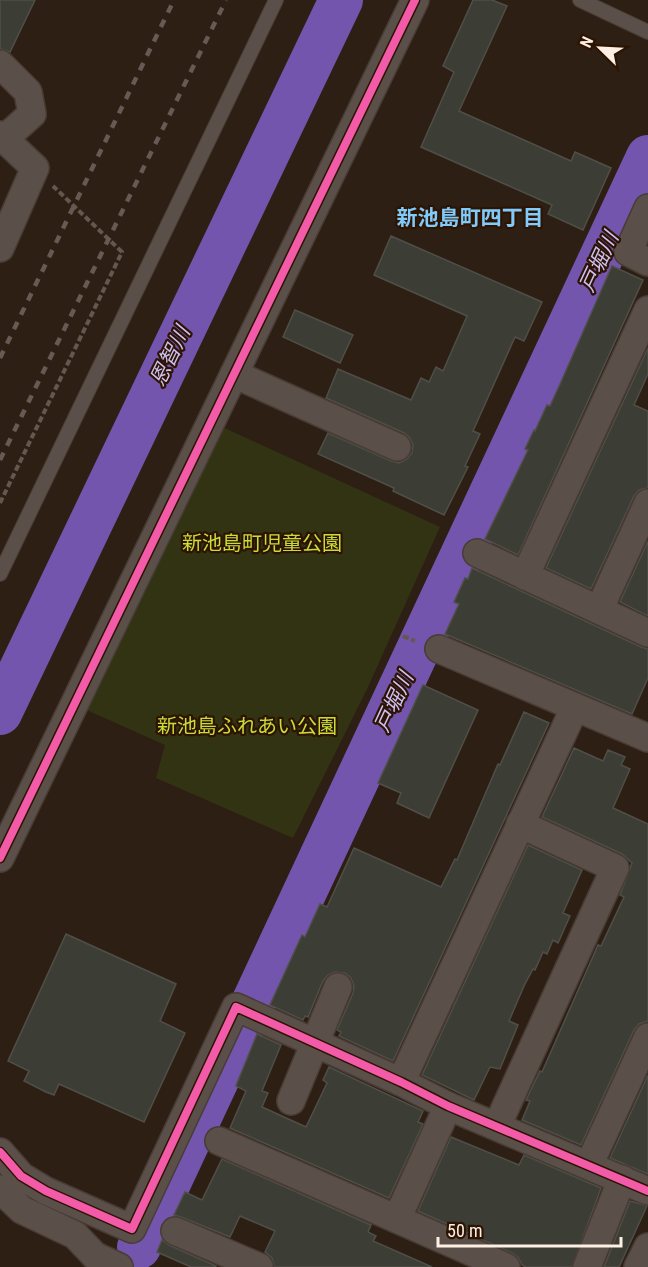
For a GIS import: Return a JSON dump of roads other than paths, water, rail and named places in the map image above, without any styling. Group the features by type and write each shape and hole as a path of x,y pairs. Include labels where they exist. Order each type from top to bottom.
{"street":[{"path":"0,858 416,0"},
{"path":"0,64 28,92 32,114 2,137 34,168 0,248"},
{"path":"648,208 628,252 648,262"},
{"path":"525,576 648,310"},
{"path":"234,374 398,447"},
{"path":"599,610 648,503"},
{"path":"477,553 648,633"},
{"path":"439,649 648,738"},
{"path":"401,1082 574,707"},
{"path":"497,1126 615,868 520,825"},
{"path":"291,1101 338,987"},
{"path":"0,1152 21,1176 46,1191 132,1229 236,1007 316,1042 448,1106 648,1191"},
{"path":"589,1165 648,1037"},
{"path":"397,1220 448,1106"},
{"path":"219,1141 506,1267"},
{"path":"587,1267 622,1179"},
{"path":"0,1189 22,1210 75,1235 95,1256 119,1267"},
{"path":"175,1231 259,1267"},
{"path":"638,1267 648,1247"}],"lane":[{"path":"0,574 276,0"},
{"path":"580,0 648,32"}],"waterway":[{"name":"恩智川","path":"0,713 341,0"},
{"name":"戸堀川","path":"139,1247 648,157"}],"railway":[{"path":"0,358 174,0"},
{"path":"0,460 226,0"}],"district":[{"name":"新池島町四丁目","path":"470,218"}],"park label":[{"name":"新池島町児童公園","path":"262,543"},
{"name":"新池島ふれあい公園","path":"247,726"}]}
